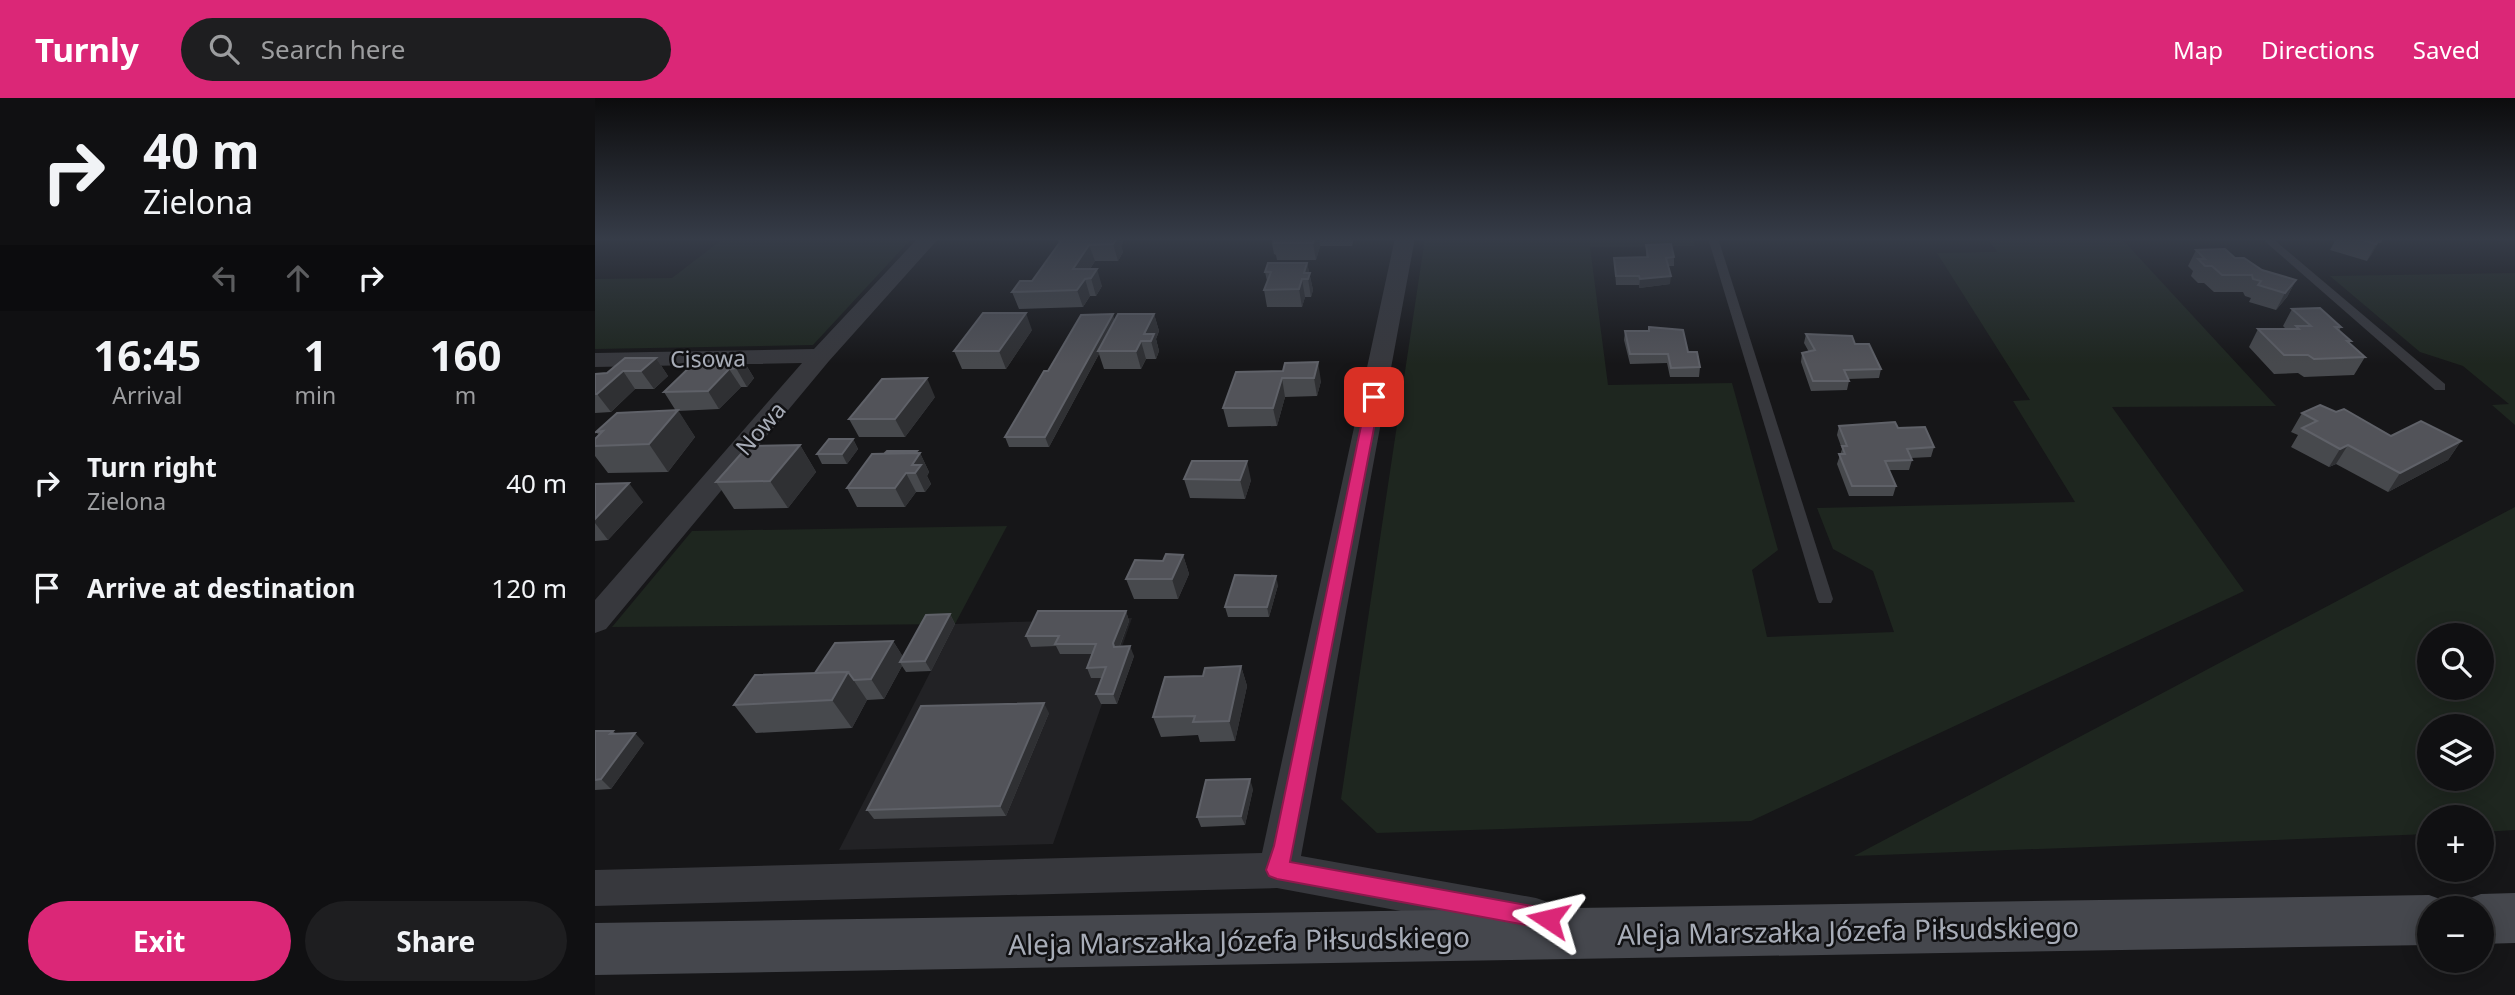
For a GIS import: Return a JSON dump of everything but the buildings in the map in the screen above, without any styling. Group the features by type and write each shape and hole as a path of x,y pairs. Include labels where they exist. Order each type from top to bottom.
{"main road":[{"path":"2494,919 2515,918"},
{"name":"Aleja Marszałka Józefa Piłsudskiego","path":"595,950 2417,920"}],"street":[{"name":"Nowa","path":"595,621 821,356 891,280"},
{"path":"1277,870 1397,280"},
{"name":"Cisowa","path":"595,360 821,356"},
{"path":"595,888 1277,870 1629,934"}],"lane":[{"path":"1726,280 1825,599"},
{"path":"2315,280 2441,387"}],"shaded area":[{"path":"595,280 873,280 813,345 595,349"},
{"path":"1419,280 1594,280 1608,385 1732,383 1778,550 1752,570 1767,637 1894,632 1873,571 1833,549 1817,508 2075,502 2013,401 2030,400 1954,280 2160,280 2276,406 2112,407 2244,591 1751,821 1377,833 1341,799"},
{"path":"2335,280 2515,280 2515,425 2492,405 2509,404 2463,366 2420,352"},
{"path":"2515,507 2515,830 2494,831 2494,805 2417,805 2417,834 1854,856"},
{"path":"1007,526 955,624 612,627 692,531"},
{"path":"1132,618 1053,844 839,850 955,624"}],"route":[{"path":"1374,397 1277,870 1548,919"}]}
